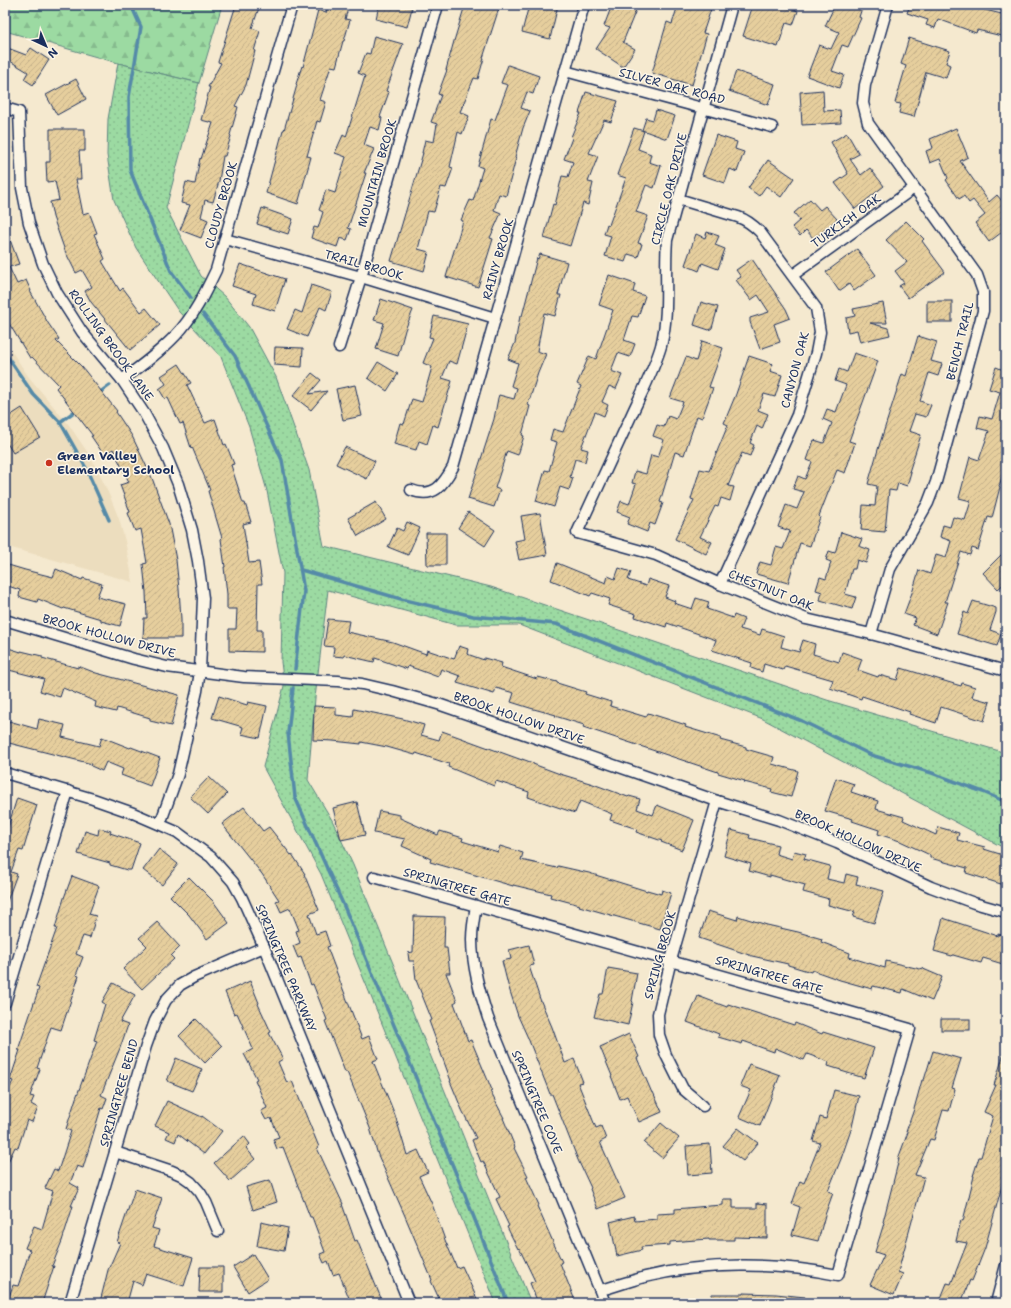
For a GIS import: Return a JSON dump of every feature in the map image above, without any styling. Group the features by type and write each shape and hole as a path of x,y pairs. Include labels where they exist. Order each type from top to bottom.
{"street":[{"name":"CLOUDY BROOK","path":"122,380 156,354 177,334 207,290 216,270 292,5"},
{"name":"MOUNTAIN BROOK","path":"339,347 361,278 438,5"},
{"name":"RAINY BROOK","path":"411,490 427,493 436,490 444,483 453,467 584,5"},
{"name":"CIRCLE OAK DRIVE","path":"577,533 650,376 661,346 666,320 667,292 665,260 667,240 732,5"},
{"name":"BENCH TRAIL","path":"871,634 890,569 928,503 938,474 983,311 983,292 977,275 868,124 863,103 865,84 888,5"},
{"name":"SILVER OAK ROAD","path":"565,70 772,127"},
{"name":"ROLLING BROOK LANE","path":"5,108 19,112 22,188 29,223 43,264 57,292 82,332 122,380 144,413 163,448 178,484 192,530 203,598 200,671 197,691 178,774 160,824"},
{"name":"TURKISH OAK","path":"793,275 914,188"},
{"name":"CANYON OAK","path":"678,199 746,220 754,225 793,275 816,308 820,332 816,353 797,415 720,584"},
{"name":"TRAIL BROOK","path":"225,239 495,318"},
{"name":"CHESTNUT OAK","path":"577,533 656,555 720,584 806,619 871,634 1006,671"},
{"name":"BROOK HOLLOW DRIVE","path":"5,620 167,667 244,677 338,681 362,684 441,704 717,801 778,820 837,843 931,887 974,903 1006,912"},
{"name":"SPRINGTREE PARKWAY","path":"5,773 68,791 133,813 177,832 211,857 233,882 242,898 264,947 410,1303"},
{"path":"5,1003 68,791"},
{"name":"SPRING BROOK","path":"703,1106 683,1089 666,1055 659,1035 658,1014 671,960 717,801"},
{"name":"SPRINGTREE GATE","path":"374,877 910,1029 838,1274 810,1269 771,1266 687,1269 645,1277 601,1290"},
{"name":"SPRINGTREE COVE","path":"476,906 472,933 474,958 479,990 488,1018 601,1290 605,1303"},
{"name":"SPRINGTREE BEND","path":"70,1303 155,1020 166,1000 180,985 194,977 264,947"},
{"path":"115,1152 181,1174 200,1192 206,1202 218,1231"},
{"path":"996,1303 1006,1265"}],"shaded area":[{"name":"Green Valley Elementary School","path":"5,341 28,376 69,425 86,450 100,475 119,519 133,582 5,546"}],"green space":[{"path":"5,5 222,5 199,83 118,63 5,31"},
{"path":"118,63 199,83 166,208 201,276 225,297 249,327 276,377 309,470 324,546 491,587 827,700 1006,753 1006,849 763,719 519,625 456,625 328,590 315,698 308,780 332,820 353,865 531,1303 496,1303 321,874 263,767 284,686 281,662 283,573 267,491 249,427 221,357 179,312 136,248 114,200 107,155 108,119"}],"building":[{"path":"236,5 260,5 252,28 260,31 246,85 235,106 238,107 225,156 223,156 219,181 213,202 205,200 201,217 208,220 201,238 180,230 190,205 181,203 186,182 195,184 200,158 201,159 213,123 201,120 210,87 208,87 221,63 218,62"},
{"path":"328,5 349,5 345,19 350,20 336,67 331,66 320,100 326,102 320,122 317,121 307,156 311,157 298,204 266,193 318,10 326,13"},
{"path":"379,5 399,5 412,8 407,27 376,19"},
{"path":"465,5 500,5 478,79 474,78 460,112 469,116 462,134 458,132 450,167 453,168 446,188 441,187 434,212 428,211 418,249 429,252 424,271 391,261 423,153 425,140 434,142 437,124 431,122 441,95 438,94 447,70"},
{"path":"529,5 558,5 550,39 522,32"},
{"path":"612,5 638,5 623,42 635,49 623,67 596,49 610,28 604,26"},
{"path":"678,5 712,6 703,33 707,34 692,85 652,73 667,22 672,24"},
{"path":"753,5 791,5 789,8 798,11 793,25 786,23 778,47 743,36"},
{"path":"835,5 863,5 859,17 861,18 848,47 842,45 832,71 844,75 839,88 807,76 819,45 831,49 839,32 825,26"},
{"path":"910,5 987,5 985,10 1006,15 1006,37 977,30 976,33 938,19 935,28 926,25 928,20 907,13"},
{"path":"374,36 403,44 386,91 389,92 380,117 382,118 379,130 370,127 364,145 374,149 364,173 366,173 348,228 351,229 347,240 340,238 337,247 311,238 314,227 318,228 323,212 319,210 326,190 335,193 346,157 335,153 343,135 346,137 365,76 358,73 366,53 370,54"},
{"path":"909,38 950,51 946,63 950,65 946,78 926,72 914,117 899,113 901,104 895,103 906,66 901,64"},
{"path":"5,47 26,55 31,48 49,60 33,85 24,79 28,72 5,58"},
{"path":"508,65 539,76 533,94 527,92 521,108 530,111 523,128 506,196 499,194 494,210 501,213 490,238 493,239 478,287 446,277 463,221 461,220 470,200 473,201 483,168 478,166 491,119 495,120 508,85 501,83"},
{"path":"736,71 775,84 768,105 729,91"},
{"path":"76,79 86,99 57,115 46,95"},
{"path":"823,90 824,111 840,110 841,123 802,125 800,92"},
{"path":"586,92 618,101 611,122 604,120 589,153 598,156 588,182 593,183 588,205 583,203 570,246 544,238 553,204 555,205 562,176 568,177 573,162 564,159 581,113 579,113"},
{"path":"656,110 675,116 667,139 642,130 646,118 653,120"},
{"path":"634,128 644,131 638,149 651,154 649,162 661,166 654,188 646,185 636,212 648,216 638,243 642,244 638,257 628,254 625,262 605,256 611,236 604,234 607,224 609,225 626,178 617,175"},
{"path":"956,128 968,157 960,161 989,202 997,195 1002,201 1006,198 1006,229 989,242 975,223 985,215 973,200 969,203 964,196 959,199 946,180 948,178 940,159 930,163 926,151 933,148 930,139"},
{"path":"50,129 85,129 85,151 79,151 81,179 76,179 83,214 89,212 97,233 94,234 105,259 102,261 120,291 123,288 141,312 146,308 160,325 130,350 91,302 85,291 92,287 82,270 76,273 65,251 53,217 50,202 59,200 55,181 47,182 46,162 50,162"},
{"path":"847,133 859,154 850,159 861,175 870,168 884,186 855,209 835,183 848,174 831,142"},
{"path":"716,135 737,142 735,149 744,152 737,172 730,169 725,183 702,175"},
{"path":"768,160 794,178 781,197 766,186 759,196 748,188"},
{"path":"810,199 820,210 825,206 837,219 814,239 806,230 800,236 792,227 800,220 794,213"},
{"path":"262,208 293,219 288,234 257,224"},
{"path":"906,221 924,239 922,241 945,272 908,298 899,286 904,283 895,271 907,262 886,240"},
{"path":"5,229 19,264 9,267 17,284 26,280 30,291 59,339 56,341 82,367 117,411 116,412 132,436 152,478 169,524 176,560 181,619 181,638 143,638 144,618 147,618 143,564 147,563 141,529 135,531 120,485 129,482 113,449 104,455 91,436 93,436 56,388 59,385 32,357 30,358 5,317"},
{"path":"707,232 719,236 715,245 725,249 718,269 702,263 699,271 685,265 696,234 705,238"},
{"path":"857,249 876,275 854,291 849,284 839,291 826,272"},
{"path":"540,254 567,262 558,295 561,295 555,316 544,313 537,351 546,354 538,373 528,405 530,406 522,435 524,436 518,455 507,451 495,488 500,490 494,507 468,499 494,419 499,395 514,399 517,388 511,386 518,363 508,359 515,343 520,316 522,316 537,258 538,259"},
{"path":"752,259 786,309 790,318 774,324 780,342 760,349 750,322 750,318 769,312 758,295 751,300 736,280 741,277 736,270"},
{"path":"240,264 285,279 275,311 253,304 256,294 232,286"},
{"path":"609,275 635,284 633,292 645,296 638,317 632,316 624,340 635,344 630,357 618,353 611,371 622,375 616,389 609,386 602,402 608,405 604,416 595,412 581,448 588,450 585,462 575,459 570,477 573,478 569,490 560,487 554,507 536,501 545,470 549,471 557,442 550,440 553,429 563,432 581,386 577,384 589,356 596,359 613,310 599,305"},
{"path":"311,285 332,292 326,310 320,307 307,337 287,329 295,310 302,313"},
{"path":"381,299 413,310 405,330 398,356 376,349 384,323 374,320"},
{"path":"927,301 952,301 952,322 927,322"},
{"path":"701,302 718,307 712,328 709,330 694,325"},
{"path":"883,303 887,323 870,323 888,328 890,335 860,342 857,330 848,332 846,318 855,316 853,309"},
{"path":"434,316 468,324 457,364 449,361 442,378 452,381 438,427 433,425 427,444 419,441 416,450 394,444 400,423 404,424 412,399 422,402 432,367 423,363 433,338 429,337"},
{"path":"918,336 937,342 931,361 942,364 938,376 929,373 920,401 931,405 926,417 915,414 909,431 921,435 909,472 911,472 907,486 898,483 896,491 889,490 885,532 861,530 863,505 875,506 877,486 868,484 902,374 906,376"},
{"path":"702,341 723,348 709,387 713,388 702,418 697,416 684,455 675,452 660,502 663,503 655,525 650,523 647,532 627,524 630,517 617,512 621,501 629,504 636,484 632,483 635,471 646,474 651,455 658,457 664,440 653,436 657,425 664,427 668,416 676,419 683,402 670,398 686,357 696,361"},
{"path":"275,347 303,348 302,367 274,365"},
{"path":"854,353 878,361 849,441 855,443 845,473 837,470 819,516 820,517 810,546 800,543 788,583 756,574 760,562 771,565 776,547 783,549 790,531 778,527 786,505 797,509 804,492 793,489 798,476 805,479 812,462 807,460 814,440 824,443 832,423 823,419 827,409 836,412 846,385 835,381 839,369 847,372"},
{"path":"749,356 773,364 770,371 782,375 775,397 764,394 758,410 768,414 762,429 757,426 750,443 754,445 750,456 742,453 728,486 734,487 730,501 721,498 718,507 715,506 700,537 712,542 706,554 675,539 694,500 691,499 700,469 709,471 728,425 724,423"},
{"path":"378,362 398,374 387,391 368,378"},
{"path":"179,364 191,383 187,385 205,423 215,419 224,445 226,444 234,464 231,465 243,503 245,503 251,522 243,524 249,563 259,562 262,584 258,584 257,630 262,630 262,652 229,651 229,629 236,629 237,609 227,609 222,538 208,491 210,490 192,447 191,448 183,423 180,424 168,398 165,399 159,389 166,384 161,376"},
{"path":"996,367 1006,371 1006,443 1002,455 1006,456 1006,465 999,486 992,518 988,517 978,550 972,548 970,555 961,552 945,602 948,602 937,634 913,625 916,618 904,614 919,570 930,574 936,555 946,558 951,541 940,537 943,525 950,527 953,517 965,520 971,501 959,498 970,457 979,460 989,431 977,428 980,416 992,419 1000,392 989,389"},
{"path":"312,373 321,380 309,394 327,391 311,410 293,396"},
{"path":"355,385 362,416 343,420 336,389"},
{"path":"22,408 40,437 13,453 5,440 5,419"},
{"path":"345,447 375,461 367,479 336,464"},
{"path":"376,502 386,519 358,536 348,518"},
{"path":"468,512 495,530 485,546 458,528"},
{"path":"540,513 547,555 519,560 515,541 525,539 521,516"},
{"path":"407,522 420,528 408,555 388,547 397,528 403,531"},
{"path":"841,532 862,539 859,546 870,550 866,563 857,560 855,569 852,569 845,594 856,597 852,609 820,600 822,592 816,590 820,577 826,579 831,562 826,560 829,551 835,553"},
{"path":"426,533 446,533 446,565 427,565"},
{"path":"1006,550 1006,582 998,589 983,573"},
{"path":"557,563 606,583 608,576 615,579 619,568 631,572 628,580 646,586 648,579 669,586 665,597 675,601 674,603 692,609 696,598 709,602 707,609 733,618 734,615 744,619 740,629 760,635 762,629 784,636 781,647 799,652 803,640 815,644 813,654 839,662 842,652 862,659 858,670 878,677 879,675 897,680 901,668 961,686 962,683 975,687 972,697 990,702 984,721 941,707 936,723 909,714 910,712 862,696 861,699 830,688 833,680 785,666 783,670 764,664 762,672 751,668 752,663 712,650 716,640 667,623 666,627 635,617 636,614 608,605 610,599 592,593 590,596 551,580"},
{"path":"5,564 53,577 56,569 82,580 83,578 102,584 97,597 126,604 120,626 101,621 101,619 64,608 63,609 38,599 37,602 19,597 20,590 5,585"},
{"path":"973,601 996,608 990,630 1001,634 997,646 957,634 964,612 968,614"},
{"path":"328,619 349,621 347,632 393,642 426,654 427,650 454,659 459,646 468,649 467,654 484,660 484,658 502,663 501,667 537,679 538,677 557,682 586,692 585,694 611,702 610,706 646,717 648,713 686,725 685,727 721,738 720,740 774,757 772,764 798,771 791,797 771,792 772,789 744,782 745,781 583,727 584,725 555,716 556,715 511,702 514,693 496,688 494,694 457,683 460,676 441,669 438,677 408,666 407,669 375,658 374,662 344,655 344,657 333,656 334,647 324,646"},
{"path":"5,647 179,695 171,726 150,721 150,718 117,708 116,712 95,707 96,702 63,688 60,697 40,691 44,679 5,669"},
{"path":"219,696 247,705 248,702 267,706 260,738 241,734 243,727 212,718"},
{"path":"314,706 336,707 336,715 353,717 354,709 424,725 421,735 439,740 442,731 560,774 628,797 640,799 637,809 653,815 657,805 694,820 682,850 636,832 637,829 610,820 612,814 580,801 575,813 528,797 529,792 496,781 494,786 448,767 449,764 416,753 415,755 387,747 361,742 361,744 313,740"},
{"path":"39,719 65,725 62,737 99,746 102,737 160,758 150,786 121,775 123,769 106,762 102,771 91,766 92,764 5,742 5,734 9,721 37,729"},
{"path":"209,777 227,794 208,814 190,797"},
{"path":"836,778 854,784 851,792 878,801 876,809 904,817 903,820 936,835 938,827 959,833 957,840 985,847 984,849 1006,856 1006,878 1004,885 966,873 967,868 930,858 930,855 900,841 878,834 879,830 852,821 853,819 825,811"},
{"path":"17,798 37,805 23,851 19,850 11,872 17,874 5,904 5,836"},
{"path":"357,802 365,835 341,840 333,808"},
{"path":"244,807 263,831 269,827 291,855 292,854 305,874 319,910 309,914 316,934 325,931 330,946 327,947 362,1039 369,1036 378,1059 373,1061 395,1115 407,1155 418,1150 428,1172 419,1176 432,1204 457,1268 462,1266 479,1303 441,1303 378,1155 370,1128 347,1072 345,1072 325,1021 327,1020 313,984 311,985 301,957 298,958 293,946 300,943 296,931 299,930 290,908 281,912 276,901 279,900 262,874 222,824"},
{"path":"379,811 400,815 400,818 438,835 440,831 463,838 462,841 498,852 500,846 523,853 521,860 589,873 647,891 661,894 662,890 671,893 660,929 550,897 551,894 513,886 430,862 431,859 402,846 405,839 374,833"},
{"path":"99,828 111,831 110,833 140,843 131,870 110,865 110,863 78,854 85,831 98,835"},
{"path":"731,830 750,835 749,838 778,845 776,854 792,859 794,851 806,854 804,859 830,866 827,879 844,883 846,874 858,877 856,884 884,891 874,923 853,917 855,912 828,905 829,899 803,892 805,885 770,875 770,877 749,871 751,864 724,856"},
{"path":"159,849 178,864 162,885 143,870"},
{"path":"72,876 99,886 89,914 96,916 90,938 83,936 76,954 83,957 76,975 79,976 61,1030 51,1027 37,1068 40,1069 30,1096 34,1097 31,1104 38,1108 32,1122 27,1120 18,1148 15,1147 5,1168 5,1097 13,1081 10,1080 20,1050 18,1050 39,988 36,987 57,928 55,928"},
{"path":"189,877 213,901 229,923 207,939 189,915 170,896"},
{"path":"708,911 737,920 738,916 822,939 821,942 850,953 849,957 885,968 886,961 921,968 942,977 932,1001 903,989 902,993 873,986 872,989 812,970 811,972 788,964 752,956 699,938"},
{"path":"414,916 445,917 444,948 447,948 450,973 446,973 457,1001 454,1003 468,1041 471,1040 492,1090 490,1091 504,1118 515,1147 514,1148 528,1176 526,1177 562,1262 560,1263 576,1303 538,1303 530,1283 535,1281 507,1227 509,1226 496,1199 500,1197 483,1161 481,1162 472,1140 476,1138 450,1081 429,1021 432,1020 416,980 414,961 409,961 408,953 413,952"},
{"path":"943,918 998,936 998,934 1006,936 1006,965 983,958 981,963 934,951"},
{"path":"157,922 180,947 171,956 174,959 142,989 123,969 147,946 139,938"},
{"path":"529,945 534,965 529,966 540,999 565,1063 574,1059 583,1082 578,1083 596,1128 601,1126 606,1139 600,1142 625,1198 598,1209 590,1189 591,1188 518,1016 508,985 502,961 511,959 509,950"},
{"path":"608,968 637,973 628,1025 594,1017 600,994 603,994"},
{"path":"250,981 259,1003 258,1004 271,1032 269,1033 283,1059 278,1062 287,1083 292,1081 319,1147 317,1148 343,1204 355,1241 357,1240 383,1303 351,1303 339,1273 333,1275 328,1261 324,1263 320,1254 325,1252 312,1217 310,1217 283,1147 277,1149 273,1139 279,1137 271,1118 266,1120 261,1111 267,1108 255,1080 257,1079 244,1054 253,1049 237,1013 234,1014 225,992"},
{"path":"113,983 135,995 120,1022 128,1025 101,1095 107,1098 103,1109 101,1108 83,1168 77,1166 70,1183 79,1188 71,1206 73,1206 52,1266 54,1266 42,1303 7,1303 13,1285 18,1286 30,1250 25,1248 34,1226 42,1229 53,1191 45,1188 54,1169 58,1171 71,1131 66,1129 97,1041 94,1040 105,1004 102,1002"},
{"path":"698,996 727,1007 728,1004 794,1025 795,1023 822,1034 823,1032 874,1048 864,1078 828,1066 829,1062 807,1054 804,1060 775,1048 774,1052 743,1041 742,1044 718,1037 719,1034 687,1022"},
{"path":"196,1019 222,1046 205,1063 179,1036"},
{"path":"941,1019 970,1019 970,1030 941,1030"},
{"path":"629,1034 639,1057 637,1058 662,1112 639,1122 627,1096 620,1099 600,1047"},
{"path":"933,1051 961,1059 952,1088 955,1089 949,1111 943,1110 934,1140 930,1139 915,1175 924,1177 898,1272 903,1274 894,1295 870,1285 884,1255 875,1252 884,1223 898,1159 908,1132 906,1132 922,1080 924,1080"},
{"path":"1004,1053 1006,1054 1006,1171 985,1248 972,1281 970,1280 961,1303 939,1303 947,1283 951,1284 967,1243 956,1241 961,1220 963,1221 973,1176 979,1157 981,1157 993,1116 984,1112 996,1085 994,1085"},
{"path":"176,1058 202,1069 192,1091 167,1081"},
{"path":"749,1064 780,1075 760,1126 739,1117 751,1090 740,1086"},
{"path":"834,1090 859,1096 852,1127 828,1191 833,1193 818,1241 792,1235 800,1207 792,1204 800,1181 804,1183 820,1143 813,1141 820,1117 826,1119"},
{"path":"167,1101 202,1116 222,1131 204,1154 178,1134 175,1142 166,1138 169,1132 155,1126"},
{"path":"661,1123 679,1138 662,1158 644,1143"},
{"path":"738,1128 758,1143 743,1161 723,1146"},
{"path":"244,1136 250,1144 246,1148 255,1159 230,1181 214,1163"},
{"path":"710,1144 712,1173 688,1175 686,1146"},
{"path":"270,1180 277,1202 253,1210 246,1187"},
{"path":"135,1189 162,1198 152,1228 159,1230 154,1246 193,1258 184,1286 146,1274 142,1285 133,1281 127,1303 100,1302 108,1270 120,1243 117,1242"},
{"path":"723,1199 733,1199 733,1208 757,1208 757,1203 767,1204 767,1238 734,1237 734,1240 709,1239 670,1242 670,1245 641,1247 642,1250 617,1256 610,1222 634,1216 635,1221 657,1219 657,1214 675,1213 675,1209 723,1205"},
{"path":"261,1222 288,1228 284,1251 257,1246"},
{"path":"253,1254 268,1279 248,1292 233,1267"},
{"path":"200,1267 223,1267 223,1292 199,1292"},
{"path":"743,1293 805,1297 805,1303 711,1303 712,1294"}],"waterway":[{"path":"131,5 141,27 129,97 130,170 171,271 191,298"},
{"path":"203,314 235,356 282,460 304,591 295,669"},
{"path":"5,353 33,394 60,422 86,468 109,520"},
{"path":"99,393 110,385"},
{"path":"60,422 78,409"},
{"path":"301,570 401,599 473,616 556,624 802,721 871,755 932,773 1006,802"},
{"path":"293,688 288,733 295,797 347,913 465,1195 508,1303"}],"place":[{"name":"Green Valley Elementary School","path":"49,463"}]}
